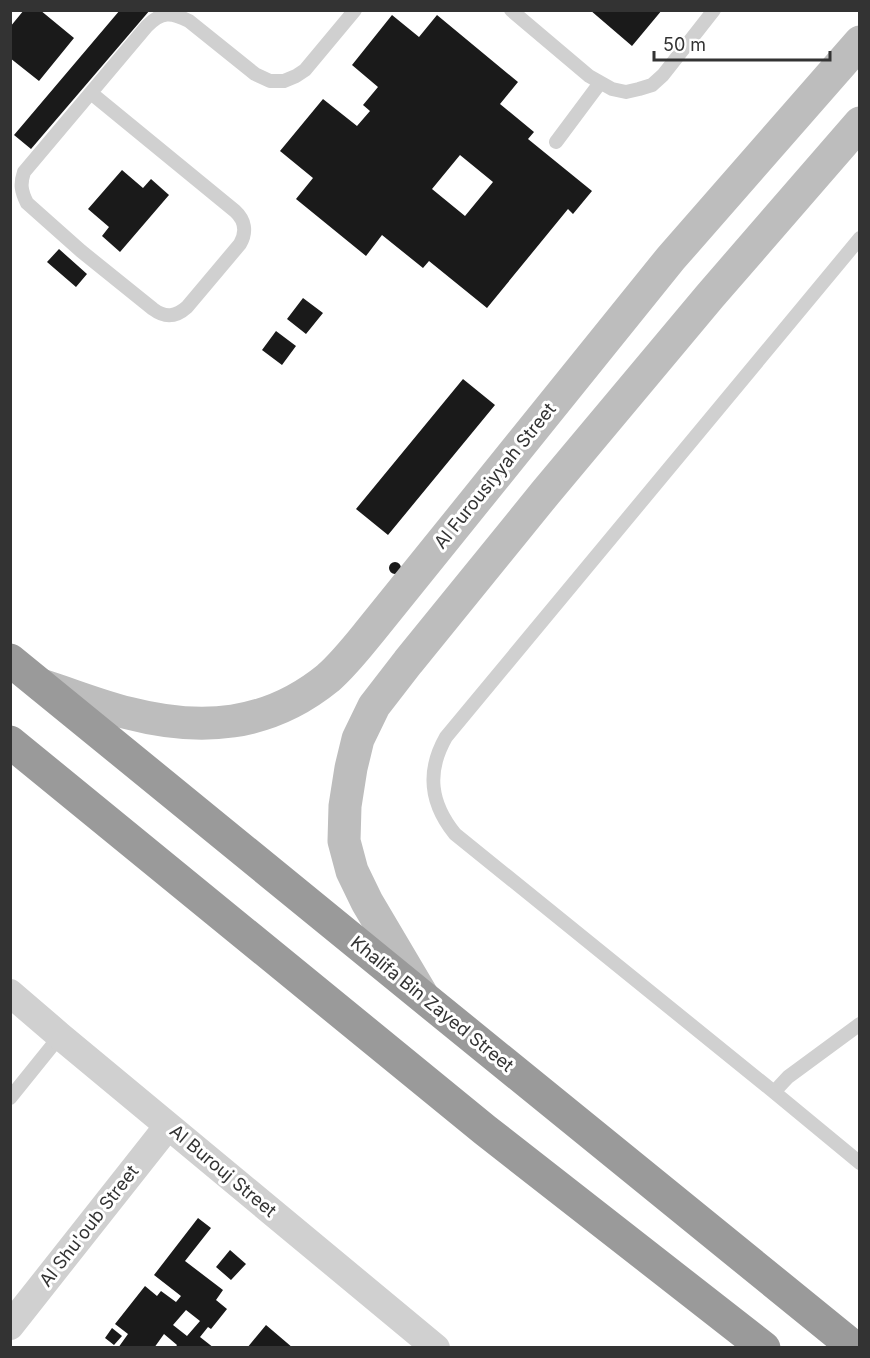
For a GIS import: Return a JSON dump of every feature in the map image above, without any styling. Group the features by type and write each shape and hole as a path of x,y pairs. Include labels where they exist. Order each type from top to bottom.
{"highway":[{"name":"Khalifa Bin Zayed Street","path":"10,660 855,1347"},
{"path":"15,748 485,1130 764,1347"}],"street":[{"name":"Al Furousiyyah Street","path":"40,684 129,713 196,724 239,721 272,711 303,695 329,677 371,630 671,258 860,42"},
{"path":"423,997 367,902 352,871 344,841 345,806 351,768 358,739 374,706 554,483 710,296 860,123"},
{"name":"Al Burouj Street","path":"10,993 436,1347"},
{"name":"Al Shu'oub Street","path":"10,1326 168,1126"}],"lane":[{"path":"91,93 235,211 244,222 243,238 240,244 187,307 177,314 165,315 153,309 27,203 21,193 20,182 24,172 147,26 156,18 166,14 176,15 189,21 255,74 270,81 284,81 305,70 355,10"},
{"path":"511,10 589,76 612,89 626,92 652,85 663,75 714,10"},
{"path":"556,142 600,83"},
{"path":"860,238 446,737 434,764 433,779 438,808 445,822 455,834 860,1162"},
{"path":"774,1092 788,1077 860,1024"},
{"path":"10,1098 60,1036"}],"building":[{"path":"24,10 40,10 74,38 39,81 10,58 10,27"},
{"path":"120,10 150,10 31,149 14,135"},
{"path":"590,10 662,10 632,46"},
{"path":"392,15 419,37 437,15 518,82 500,104 534,132 528,139 592,191 573,214 568,209 487,308 429,261 423,268 382,235 366,256 296,199 313,178 280,151 323,99 357,126 370,111 363,105 378,87 352,65","holes":["460,155 493,182 465,216 432,189"]},
{"path":"122,170 143,188 151,179 169,195 120,252 102,236 109,227 88,209"},
{"path":"59,249 87,274 76,287 47,262"},
{"path":"303,298 323,313 306,334 287,319"},
{"path":"276,331 296,346 282,365 262,350"},
{"path":"463,379 495,405 388,535 356,509"},
{"path":"397,562 400,563 400,573 393,574 390,573 389,566 390,563"},
{"path":"198,1218 211,1228 185,1261 223,1290 216,1300 227,1309 211,1329 208,1327 200,1337 214,1348 175,1348 177,1345 164,1334 154,1348 118,1348 128,1334 115,1324 145,1286 157,1296 161,1291 176,1302 181,1296 154,1275","holes":["186,1310 200,1321 187,1336 173,1325"]},
{"path":"230,1250 246,1264 231,1280 216,1267"},
{"path":"266,1325 293,1348 247,1348"},
{"path":"112,1328 122,1336 114,1345 105,1338"}]}
